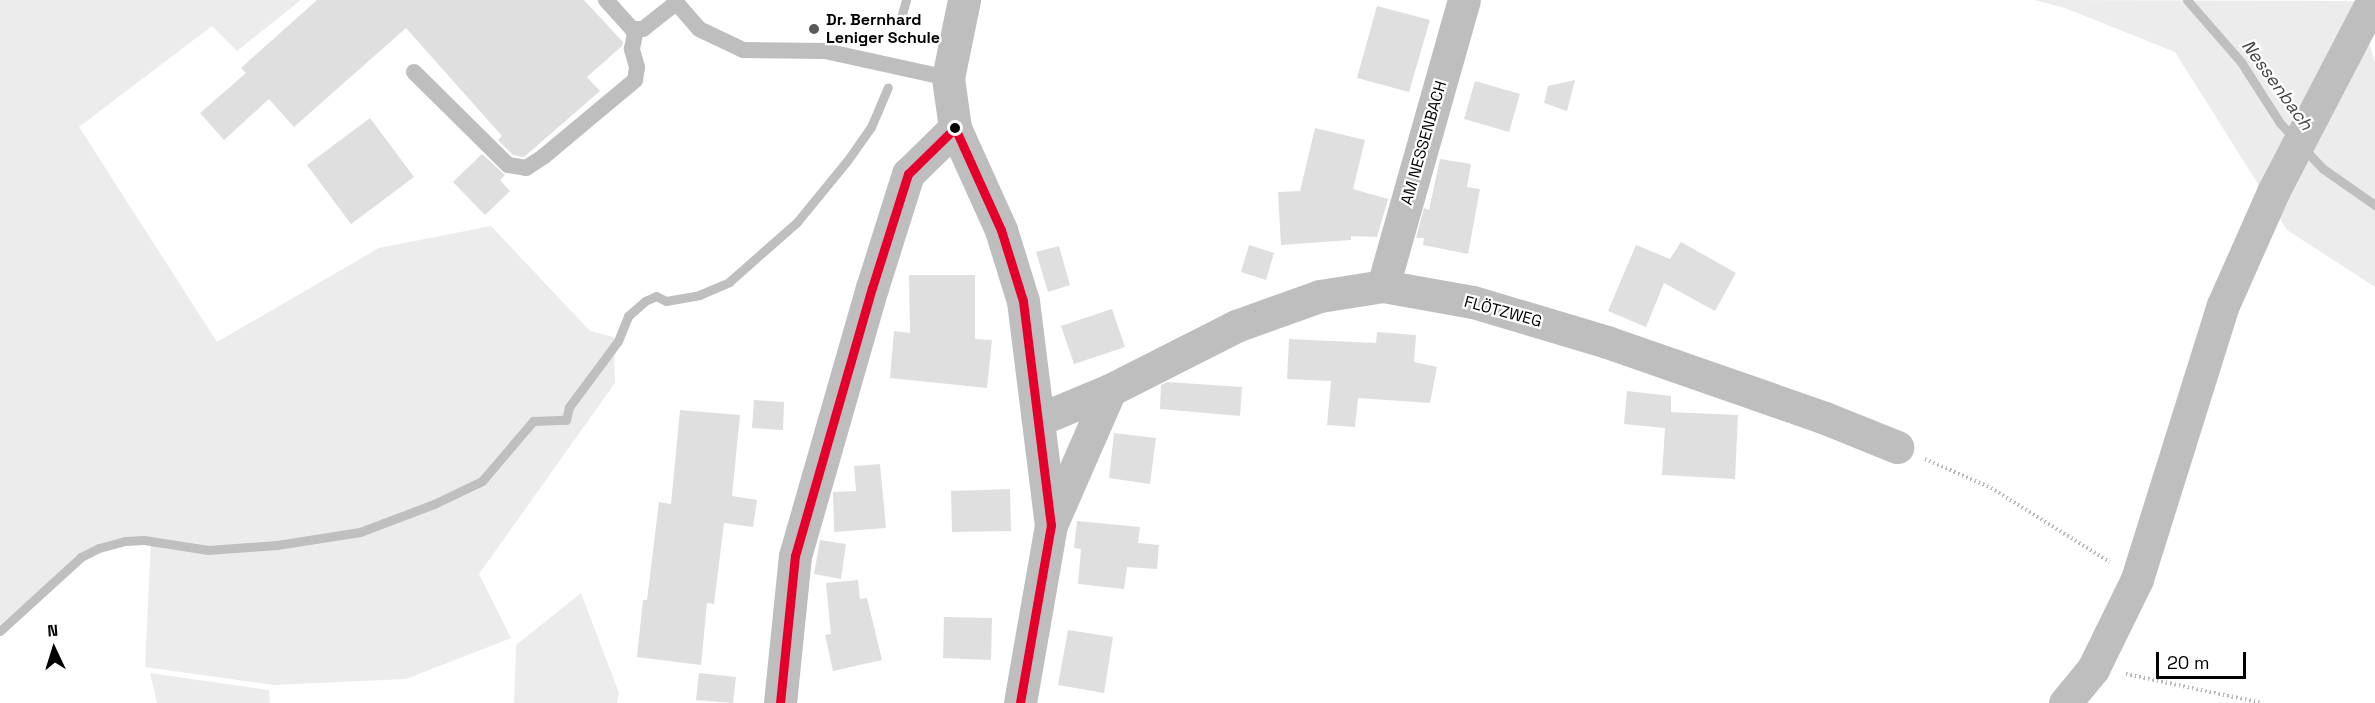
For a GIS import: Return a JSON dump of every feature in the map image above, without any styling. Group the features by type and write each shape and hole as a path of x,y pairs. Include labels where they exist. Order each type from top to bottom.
{"street":[{"path":"964,0 934,75 1001,230 1023,301 1051,525"},
{"name":"AM NESSENBACH","path":"1383,286 1464,0"},
{"path":"2065,703 2093,669 2137,579 2223,305 2273,192 2373,0"},
{"path":"780,703 795,556 872,288 908,174 955,128"},
{"name":"FLÖTZWEG","path":"1038,420 1110,390 1236,326 1320,296 1383,286 1473,302 1607,342 1815,415 1897,447"},
{"path":"1020,703 1051,525 1110,390"}],"lane":[{"path":"606,0 632,29 643,29 675,1 699,29 743,50 825,51 934,75"},
{"path":"414,72 508,165 526,168 543,157 635,80 637,67 632,49 636,29"}],"path":[{"path":"1897,447 1991,488 2137,579"},
{"path":"2093,669 2263,703"}],"shaded area":[{"path":"0,0 301,0 237,51 212,26 79,127 217,342 379,248 491,226 590,331 614,337 615,383 479,574 511,638 406,679 274,685 145,667 151,539 121,541 70,564 0,625"},
{"path":"2035,0 2357,1 2375,63 2375,287 2287,230 2175,52 2065,8"},
{"path":"581,593 619,693 617,703 514,703 516,645"},
{"path":"150,673 269,690 270,703 157,703"}],"building":[{"path":"317,0 584,0 623,42 622,46 587,77 600,91 524,157 513,155 498,140 502,136 406,28 294,127 269,99 224,140 200,113 246,73 241,68"},
{"path":"1377,6 1430,20 1409,92 1357,78"},
{"path":"1575,80 1567,111 1544,103 1548,86"},
{"path":"1475,81 1520,94 1509,132 1464,119"},
{"path":"370,118 414,177 351,224 307,165"},
{"path":"1315,128 1365,140 1353,189 1388,199 1377,237 1351,236 1351,240 1281,245 1278,192 1300,191"},
{"path":"482,154 505,175 500,180 510,191 485,215 453,182"},
{"path":"1440,159 1471,164 1467,187 1480,189 1468,254 1423,245 1424,238 1416,238 1424,208 1429,210"},
{"path":"1681,242 1736,273 1715,311 1664,283 1646,327 1608,311 1636,245 1670,259"},
{"path":"1249,245 1274,253 1266,280 1241,272"},
{"path":"1059,246 1070,285 1048,292 1036,252"},
{"path":"909,275 975,275 975,339 992,340 987,388 890,378 894,331 910,333"},
{"path":"1112,309 1125,347 1074,364 1061,326"},
{"path":"1377,332 1416,335 1414,362 1437,367 1430,403 1358,398 1355,427 1327,425 1331,381 1287,379 1289,339 1376,343"},
{"path":"1167,382 1242,387 1240,416 1160,409 1161,385"},
{"path":"1627,391 1671,396 1671,412 1738,415 1735,479 1662,475 1665,428 1624,424"},
{"path":"754,400 784,402 783,430 752,428"},
{"path":"680,410 740,415 732,496 757,500 753,527 724,523 714,604 707,603 701,665 637,657 643,600 647,600 659,502 671,504"},
{"path":"1114,433 1156,438 1150,484 1109,478"},
{"path":"880,464 886,528 834,532 833,492 856,491 854,466"},
{"path":"1010,489 1011,531 952,532 951,491"},
{"path":"1077,521 1140,527 1138,543 1159,545 1157,569 1127,567 1124,589 1078,584 1081,549 1074,548"},
{"path":"820,540 846,544 841,579 814,574"},
{"path":"858,580 860,599 867,598 882,660 833,671 825,635 831,634 826,583"},
{"path":"944,617 992,618 991,660 943,658"},
{"path":"1068,630 1113,637 1104,693 1058,685"},
{"path":"699,673 736,677 733,703 696,700"}],"waterway":[{"path":"900,21 906,0"},
{"name":"Nessenbach","path":"2187,0 2241,62 2280,123 2294,138"},
{"path":"0,631 81,557 99,548 125,541 144,540 208,550 277,545 360,532 434,504 482,481 533,421 566,420 569,407 618,341 628,316 645,301 656,296 666,301 699,295 729,282 797,222 847,161 871,127 888,87"},
{"name":"Nessenbach","path":"2303,148 2322,168 2375,205"}],"transit line":[{"path":"955,128 1001,230 1023,301 1051,525 1020,703"},
{"path":"780,703 795,556 872,288 908,174 955,128"}],"place":[{"name":"Dr. Bernhard Leniger Schule","path":"814,29"}]}
